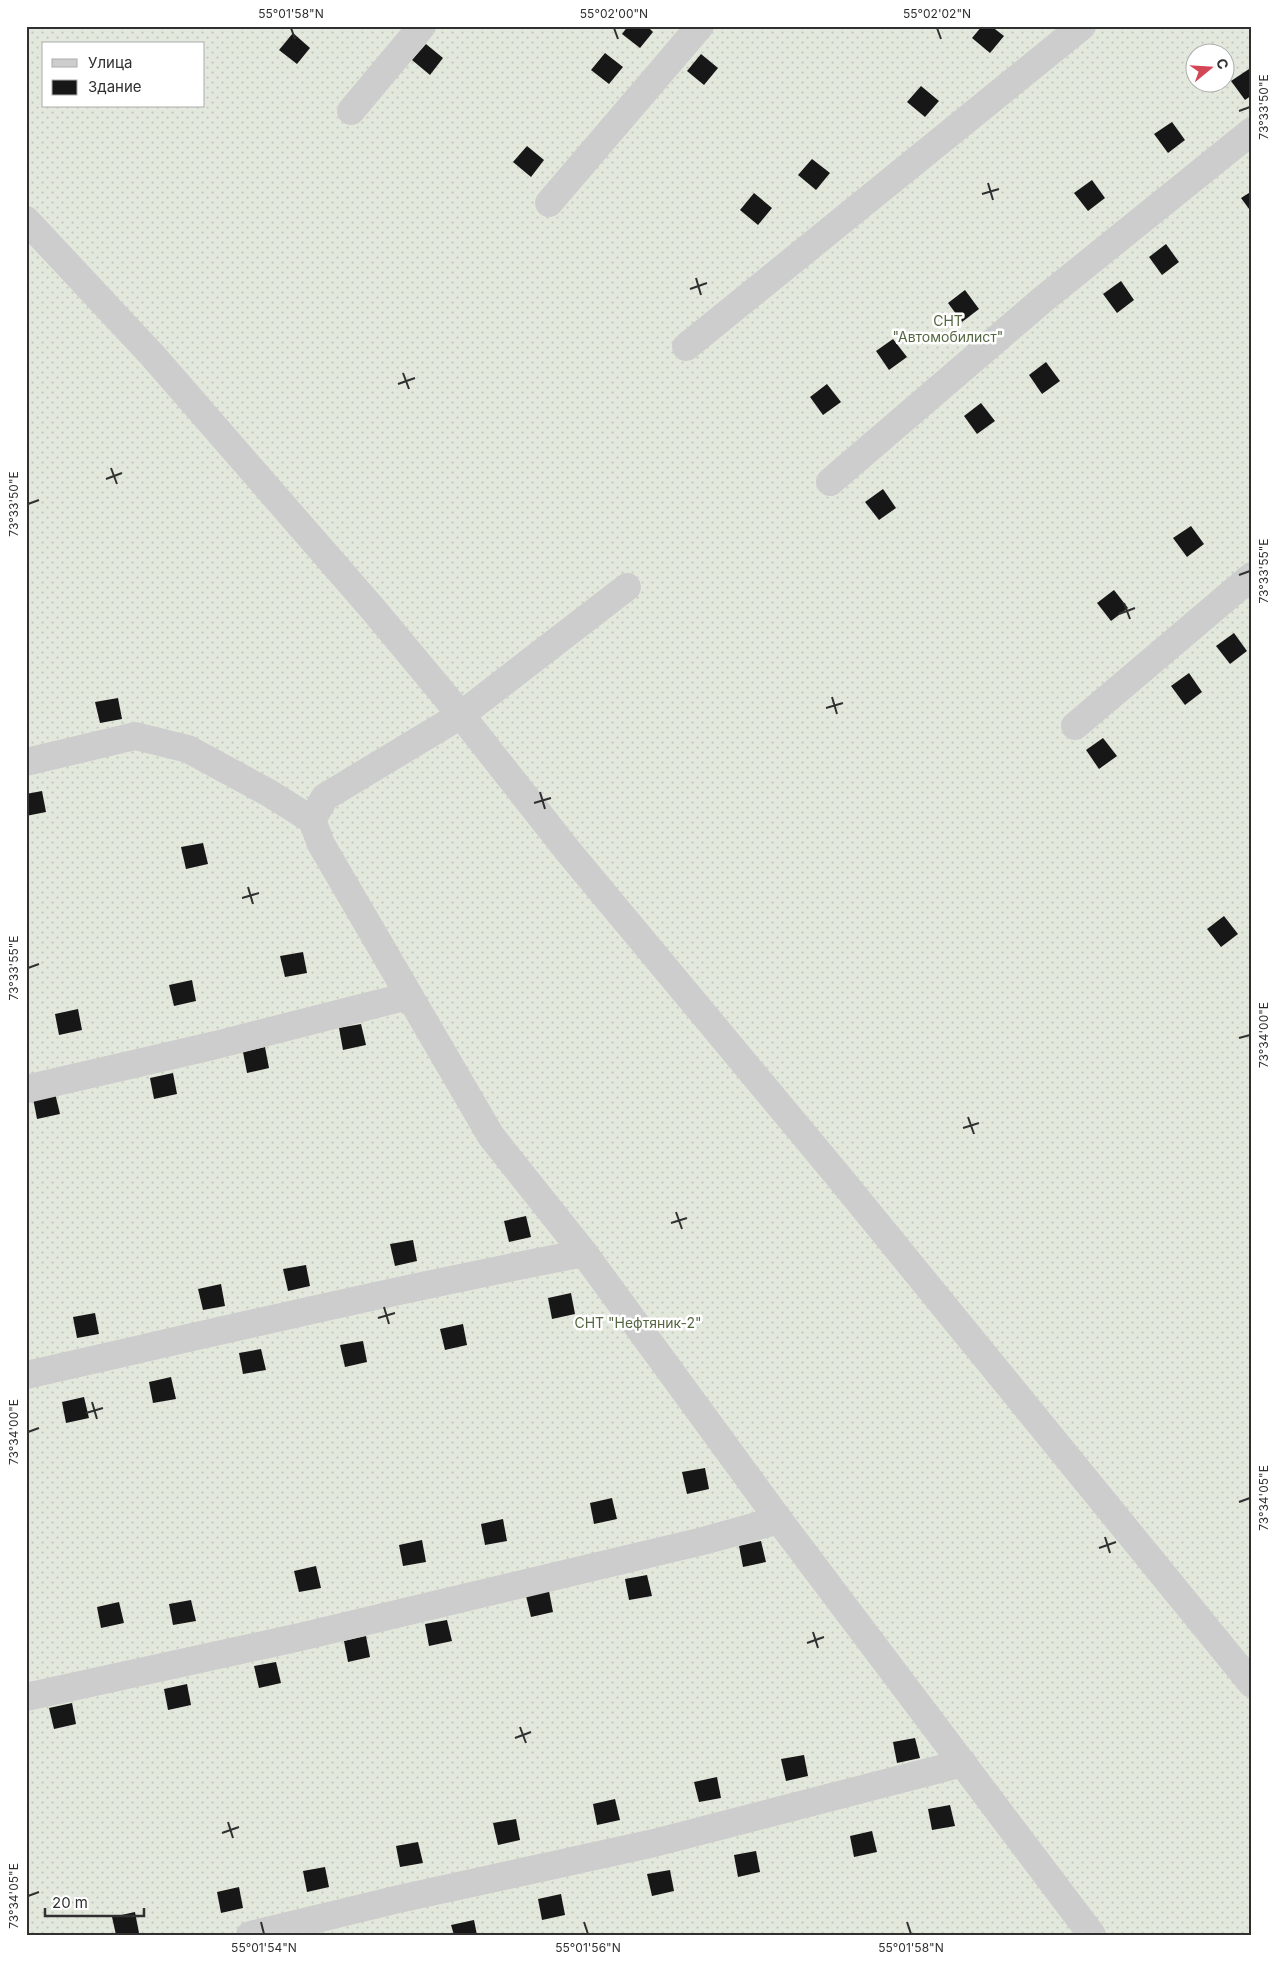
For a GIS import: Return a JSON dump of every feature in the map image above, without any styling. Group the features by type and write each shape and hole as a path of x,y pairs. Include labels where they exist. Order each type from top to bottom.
{"lane":[{"path":"351,111 422,26"},
{"path":"549,203 700,26"},
{"path":"686,347 1082,26"},
{"path":"830,482 1041,301 1252,131"},
{"path":"26,220 154,356 461,714 568,851 840,1177 1252,1684"},
{"path":"1075,726 1252,576"},
{"path":"312,820 325,797 461,714 627,587"},
{"path":"26,762 135,736 188,749 269,793 312,820 321,844 490,1136 584,1252 779,1520 1092,1935"},
{"path":"26,1089 216,1045 408,996"},
{"path":"26,1375 282,1317 584,1252"},
{"path":"26,1697 310,1634 694,1543 779,1520"},
{"path":"250,1935 399,1899 654,1843 963,1763"}],"green space":[{"name":"СНТ \"Нефтяник-2\"","path":"26,26 1252,26 1252,1935 26,1935"}],"building":[{"path":"628,26 647,26 653,32 640,48 622,34"},
{"path":"982,26 991,26 1004,36 990,53 972,38"},
{"path":"293,33 310,48 297,64 279,50"},
{"path":"426,44 443,58 430,75 412,60"},
{"path":"605,53 623,67 609,84 591,70"},
{"path":"701,54 718,68 704,85 687,71"},
{"path":"1249,69 1252,73 1252,95 1245,100 1236,88 1236,78"},
{"path":"921,86 939,101 925,117 907,102"},
{"path":"1172,122 1185,140 1168,153 1154,134"},
{"path":"527,146 544,160 531,177 513,162"},
{"path":"812,159 830,173 816,190 798,175"},
{"path":"1092,180 1105,198 1088,211 1074,193"},
{"path":"1252,191 1252,213 1241,198"},
{"path":"754,193 772,208 758,225 740,210"},
{"path":"1166,244 1179,262 1162,275 1149,257"},
{"path":"1121,281 1134,300 1117,313 1103,294"},
{"path":"965,290 979,309 962,322 948,303"},
{"path":"893,339 907,357 889,370 876,351"},
{"path":"1046,362 1060,381 1042,394 1029,375"},
{"path":"827,384 841,402 823,415 810,397"},
{"path":"981,403 995,421 977,434 964,416"},
{"path":"883,489 896,508 879,520 865,502"},
{"path":"1191,526 1204,544 1187,557 1173,538"},
{"path":"1114,590 1128,608 1111,621 1097,603"},
{"path":"1234,633 1247,651 1230,664 1216,646"},
{"path":"1189,673 1202,692 1185,705 1171,686"},
{"path":"118,698 122,719 100,723 95,702"},
{"path":"1103,738 1117,756 1099,769 1086,750"},
{"path":"42,791 46,812 26,816 26,794"},
{"path":"203,843 208,864 186,869 181,847"},
{"path":"1224,916 1238,934 1221,947 1207,929"},
{"path":"303,952 307,973 285,977 280,956"},
{"path":"192,980 196,1001 174,1006 169,985"},
{"path":"78,1009 82,1030 59,1035 55,1014"},
{"path":"361,1024 366,1045 343,1050 339,1028"},
{"path":"265,1047 269,1068 247,1073 243,1052"},
{"path":"173,1073 177,1094 154,1099 150,1078"},
{"path":"55,1093 60,1114 37,1119 33,1098"},
{"path":"526,1216 531,1237 509,1242 504,1221"},
{"path":"413,1240 417,1261 395,1266 390,1244"},
{"path":"306,1265 310,1286 288,1291 283,1269"},
{"path":"221,1284 225,1306 203,1310 198,1289"},
{"path":"571,1293 575,1314 552,1319 548,1298"},
{"path":"95,1313 99,1334 77,1338 73,1317"},
{"path":"463,1324 467,1345 445,1350 440,1329"},
{"path":"363,1341 367,1362 345,1367 340,1345"},
{"path":"261,1349 266,1370 243,1374 239,1353"},
{"path":"171,1377 176,1399 153,1403 149,1382"},
{"path":"84,1397 89,1418 66,1423 62,1402"},
{"path":"705,1468 709,1489 687,1494 682,1472"},
{"path":"612,1498 617,1519 594,1524 590,1503"},
{"path":"503,1519 507,1541 485,1545 481,1524"},
{"path":"422,1540 426,1562 403,1566 399,1545"},
{"path":"761,1541 766,1562 743,1567 739,1546"},
{"path":"316,1566 321,1588 299,1592 294,1571"},
{"path":"647,1575 652,1596 629,1600 625,1579"},
{"path":"549,1591 553,1612 531,1617 526,1596"},
{"path":"191,1600 196,1621 173,1625 169,1604"},
{"path":"119,1602 124,1623 101,1628 97,1607"},
{"path":"447,1620 452,1641 429,1646 425,1624"},
{"path":"366,1636 370,1657 348,1662 344,1641"},
{"path":"276,1662 281,1683 259,1688 254,1666"},
{"path":"187,1684 191,1705 168,1710 164,1689"},
{"path":"72,1703 76,1724 54,1729 49,1708"},
{"path":"915,1738 920,1758 897,1763 893,1742"},
{"path":"804,1755 808,1776 786,1781 781,1759"},
{"path":"717,1777 721,1798 699,1802 694,1782"},
{"path":"615,1799 620,1820 597,1825 593,1804"},
{"path":"950,1805 955,1826 932,1830 928,1809"},
{"path":"516,1819 520,1840 498,1845 493,1823"},
{"path":"872,1831 877,1852 854,1857 850,1836"},
{"path":"418,1842 423,1863 400,1867 396,1846"},
{"path":"756,1851 760,1872 738,1877 734,1855"},
{"path":"325,1867 329,1887 307,1892 303,1871"},
{"path":"670,1870 674,1891 652,1896 647,1874"},
{"path":"239,1887 243,1908 221,1913 217,1892"},
{"path":"561,1894 565,1915 542,1920 538,1899"},
{"path":"135,1912 139,1933 116,1935 112,1917"},
{"path":"474,1920 477,1935 454,1935 451,1925"}],"park label":[{"name":"СНТ \"Автомобилист\"","path":"948,330"}]}
